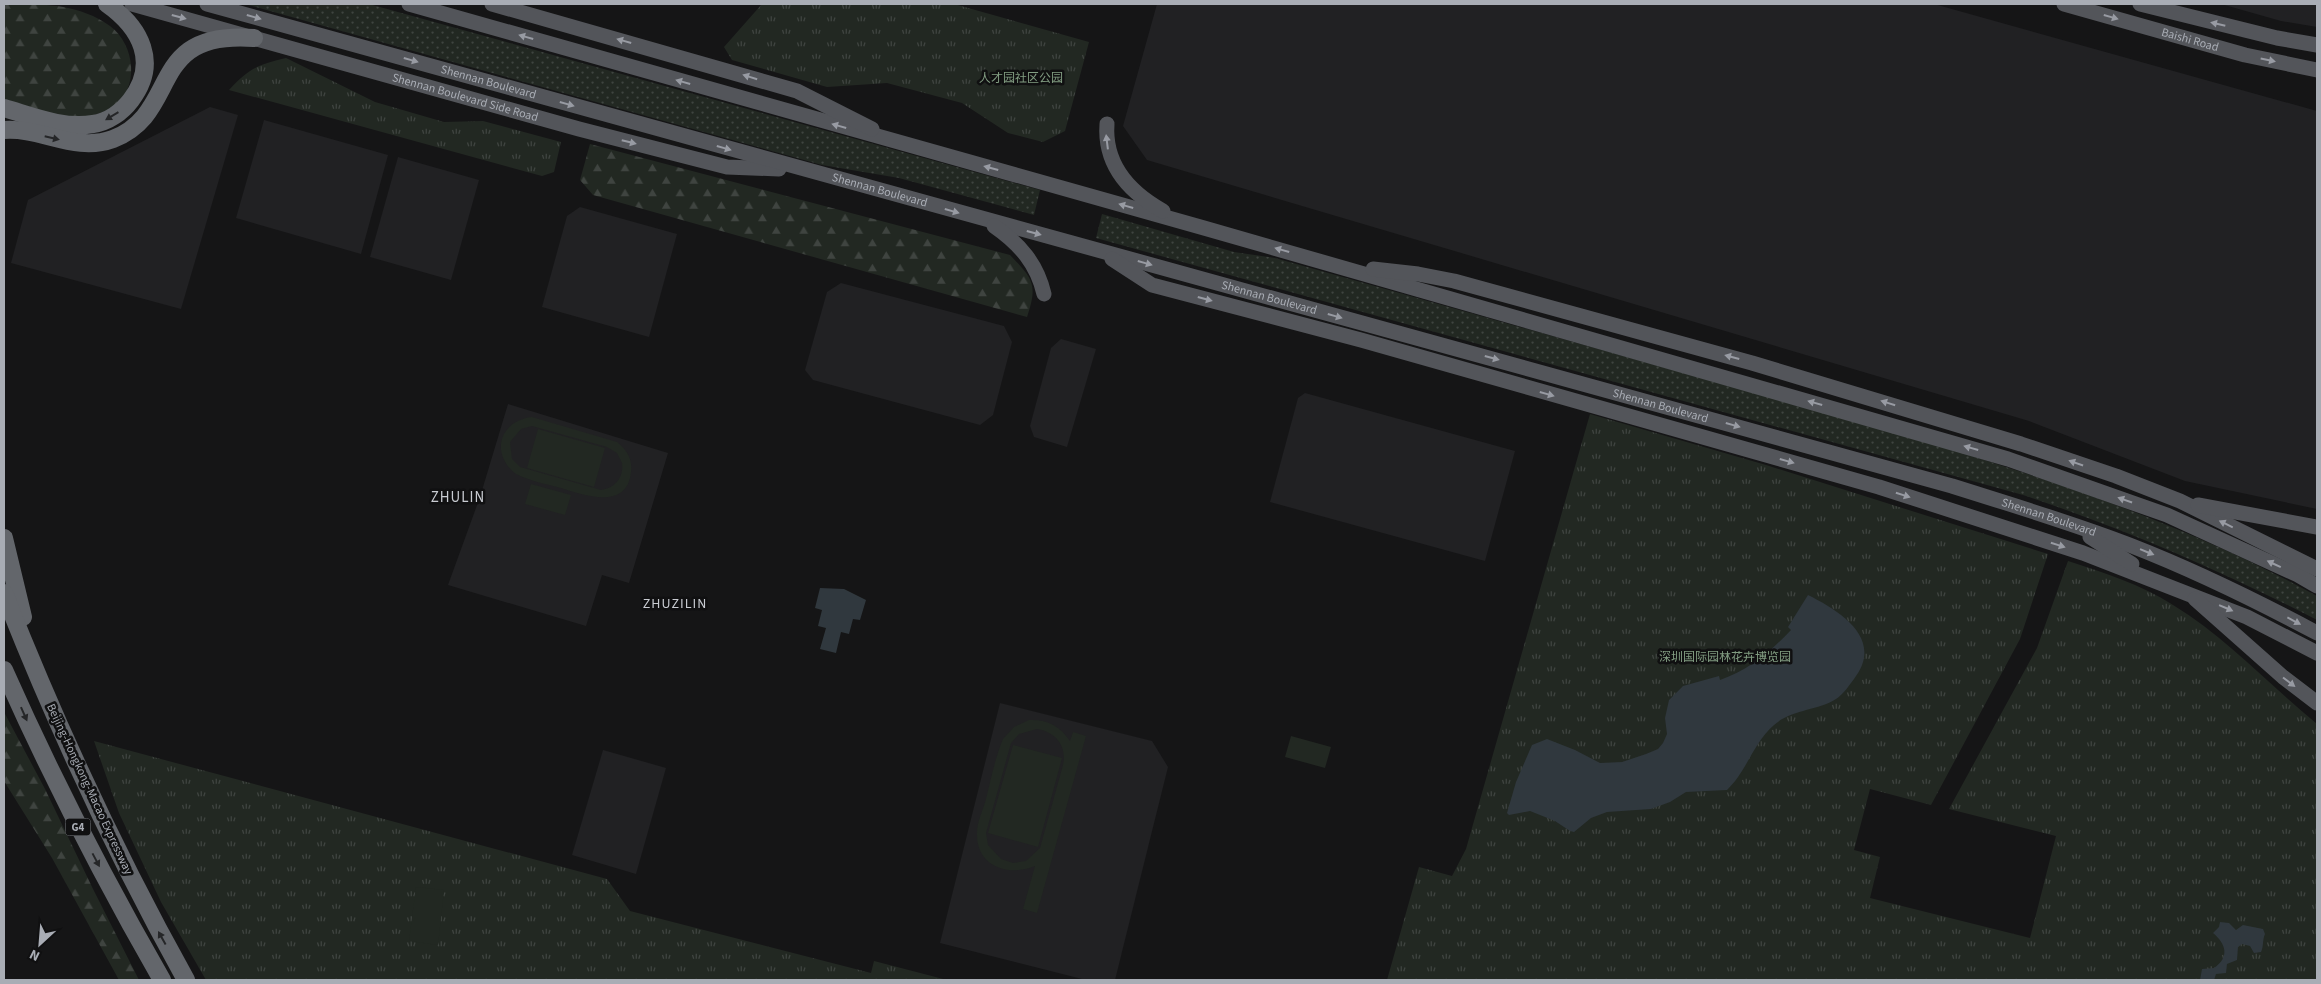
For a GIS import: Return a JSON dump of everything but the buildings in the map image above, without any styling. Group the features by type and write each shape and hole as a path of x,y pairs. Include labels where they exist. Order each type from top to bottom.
{"highway":[{"path":"4,108 67,124 94,124 107,120 127,105 142,81 145,60 140,38 126,19 107,4"},
{"path":"4,130 25,132 76,143 100,143 114,138 135,125 149,110 177,61 200,44 226,36 254,38"},
{"path":"4,538 22,611 47,697"},
{"name":"Beijing-Hongkong-Macao Expressway","path":"4,593 47,697 148,911 186,980"},
{"name":"Beijing-Hongkong-Macao Expressway","path":"4,670 53,779 116,899 162,980"}],"main road":[{"name":"Shennan Boulevard Side Road","path":"132,4 561,124 727,167 804,170"},
{"name":"Shennan Boulevard","path":"207,4 987,221 1380,329 1524,366 1952,486 2061,520 2173,562 2317,633"},
{"path":"409,4 1204,228 2008,459 2167,515 2317,586"},
{"path":"492,4 797,91 903,144"},
{"name":"Baishi Road","path":"2064,4 2237,52 2317,70"},
{"name":"Baishi Road","path":"2140,4 2259,34 2317,45"},
{"path":"1107,124 1107,146 1110,158 1126,183 1157,207 1204,228"},
{"path":"987,221 1015,242 1032,261 1037,270 1044,294"},
{"path":"1098,250 1152,285 1361,340 1880,487 2083,552 2247,617 2317,653"},
{"path":"1329,264 1418,274 1454,281 1752,363 1961,425 2116,476 2180,501 2317,568"},
{"path":"1380,329 1466,370"},
{"path":"1848,413 1961,425"},
{"path":"1823,471 1952,486"},
{"path":"2180,501 2317,527"},
{"path":"2061,520 2156,580"},
{"path":"2187,592 2250,649 2317,703"}],"shaded area":[{"path":"1157,4 1934,4 2317,111 2317,509 2185,481 2029,421 1147,160 1123,126"},
{"path":"2221,4 2317,4 2317,27 2281,21"},
{"path":"210,107 238,115 181,309 11,263 28,200"},
{"path":"264,120 388,155 361,254 236,218"},
{"path":"398,157 479,180 451,280 370,257"},
{"path":"580,207 677,234 649,337 542,307 567,216"},
{"path":"841,283 1004,326 1012,342 993,415 980,425 813,380 805,370 827,292"},
{"path":"1061,339 1096,349 1067,447 1034,437 1030,426 1051,348"},
{"path":"1305,393 1515,451 1485,561 1270,502 1298,398"},
{"path":"508,404 668,453 629,583 602,575 586,626 448,585 480,497"},
{"path":"820,588 844,589 866,600 860,620 853,619 849,634 841,632 836,653 820,649 826,628 818,626 822,610 815,608"},
{"path":"1808,595 1833,609 1855,628 1862,639 1864,651 1862,665 1848,687 1836,699 1789,716 1774,725 1761,740 1740,774 1727,790 1686,792 1670,802 1651,809 1607,812 1591,818 1574,832 1555,821 1530,811 1509,815 1507,813 1516,782 1532,745 1547,739 1575,750 1600,763 1622,762 1658,749 1667,734 1665,718 1669,700 1683,686 1719,676 1720,680 1750,666 1758,660 1791,630 1788,627"},
{"path":"1000,703 1152,741 1168,767 1115,980 1086,980 940,943"},
{"path":"603,750 666,768 636,874 572,855"},
{"path":"2220,922 2229,923 2236,930 2243,925 2263,929 2265,934 2262,950 2261,952 2254,953 2250,946 2242,944 2238,947 2237,960 2227,964 2226,973 2216,974 2214,980 2200,980 2202,969 2214,968 2219,964 2224,955 2221,942 2213,933 2219,927"}],"green space":[{"path":"4,4 59,6 98,18 110,26 125,44 131,67 127,90 121,100 102,113 75,117 45,113 4,100"},
{"path":"245,4 369,4 1040,190 1034,215 899,178 822,165"},
{"name":"人才园社区公园","path":"762,4 954,4 1089,42 1065,131 1043,142 1008,133 962,103 887,83 827,87 732,60 724,47"},
{"path":"286,58 375,102 444,122 483,121 561,142 554,172 542,176 229,90 254,68"},
{"path":"590,144 1010,255 1024,270 1033,289 1027,317 593,195 580,180"},
{"path":"1102,214 1234,252 1275,258 1769,397 1979,458 2049,481 2186,533 2252,563 2317,596 2317,620 2173,552 2099,522 2023,495 1096,238"},
{"name":"深圳国际园林花卉博览园","path":"1590,414 1766,465 2048,554 2020,639 1931,805 1870,789 1854,850 1880,857 1870,898 2030,938 2056,836 1949,809 2037,648 2068,561 2135,585 2161,598 2192,618 2229,646 2317,724 2317,980 1387,980 1419,867 1452,876 1466,849"},
{"path":"532,417 617,442 626,451 630,459 631,472 628,484 622,492 613,496 603,497 581,494 527,479 516,474 508,466 501,448 502,439 506,432 512,425","holes":["532,426 607,447 617,453 622,463 622,473 614,485 601,490 520,467 512,459 510,442 521,429"]},
{"path":"538,429 605,448 594,487 527,468"},
{"path":"531,484 571,495 565,515 525,504"},
{"path":"4,712 45,789 139,980 119,980 52,858 4,781"},
{"path":"1029,720 1036,720 1052,724 1062,731 1070,741 1073,732 1086,736 1037,913 1023,909 1035,866 1015,870 996,866 982,854 978,845 978,825 993,769 1003,739 1014,727","holes":["1037,729 1055,737 1062,746 1063,765 1040,848 1026,861 1013,863 1001,859 988,845 986,833 1011,743 1019,734"]},
{"path":"1291,736 1331,747 1325,768 1285,757"},
{"path":"94,741 607,879 630,911 871,973 874,961 947,980 206,980 161,902 119,813"},
{"path":"1013,745 1062,758 1038,847 988,833"},
{"path":"416,887 444,890 438,945 409,941"}],"district":[{"name":"ZHULIN","path":"458,497"},
{"name":"ZHUZILIN","path":"675,603"}]}
